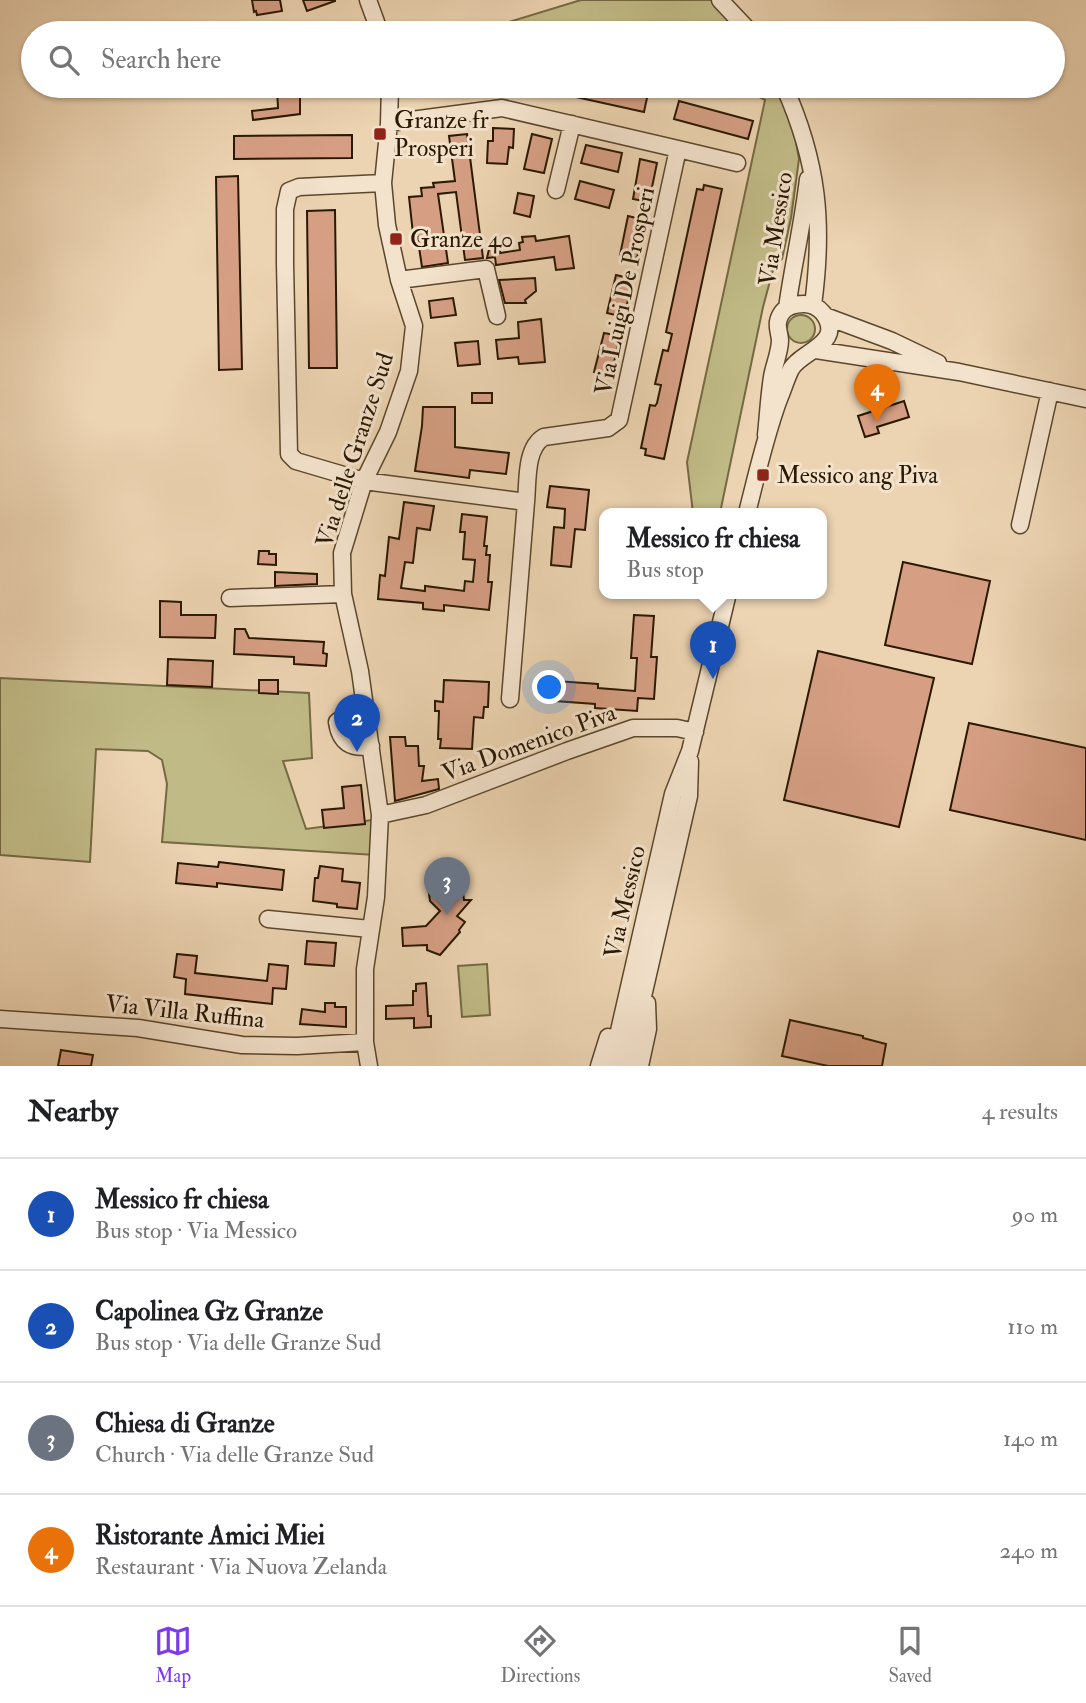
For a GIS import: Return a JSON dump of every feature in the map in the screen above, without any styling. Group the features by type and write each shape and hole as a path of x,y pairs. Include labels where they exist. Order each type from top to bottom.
{"street":[{"path":"368,0 376,21"},
{"path":"720,0 740,21"},
{"name":"Via delle Granze Sud","path":"369,1066 365,1042 365,969 376,897 380,815 365,707 343,594 342,553 364,481 388,432 408,371 414,326 399,280 387,225 383,183 390,98"},
{"name":"Via Messico","path":"748,508 766,436 792,367 827,335 828,327 819,311 820,228 810,156 789,98"},
{"path":"389,123 502,108 737,163"},
{"path":"556,190 572,124"},
{"name":"Via Luigi De Prosperi","path":"526,502 532,454 538,440 544,436 608,428 615,425 622,413 678,149"},
{"name":"Via Messico","path":"787,308 803,228 810,156"},
{"path":"383,183 299,187 289,191 285,209 289,454 296,461 364,481 526,502 509,699"},
{"path":"399,280 486,269 497,316"},
{"name":"Via Messico","path":"766,436 772,378 780,340 778,324 781,314 796,304 819,311"},
{"path":"819,311 959,372"},
{"path":"854,355 859,349 856,327"},
{"path":"780,340 794,352 854,355 959,372 1086,399"},
{"path":"1020,525 1050,391"},
{"path":"230,598 343,594"},
{"name":"Via Messico","path":"611,1066 673,793 690,751 727,599"},
{"path":"365,707 341,716 337,722 338,732 343,742 351,746 371,746"},
{"name":"Via Domenico Piva","path":"380,815 426,805 633,728 677,728 695,732"},
{"name":"Via Messico","path":"627,1066 689,796 690,751"},
{"path":"268,919 370,929"},
{"path":"640,1066 648,1029 645,981"},
{"path":"599,1066 606,1040 623,1014"},
{"name":"Via Villa Ruffina","path":"0,1019 138,1028 242,1045 298,1046 365,1042"}],"shaded area":[{"path":"581,0 721,0 742,21 512,21"},
{"path":"761,98 788,98 799,159 791,218 782,259 774,266 763,307 721,508 692,508 687,462 765,100"},
{"path":"801,315 811,319 815,329 811,339 801,343 791,339 787,329 791,319"},
{"path":"0,678 309,693 312,758 283,761 306,829 380,819 375,855 162,842 167,784 162,760 148,751 96,749 90,862 0,855"},
{"path":"487,964 490,1015 462,1017 458,966"}],"building":[{"path":"252,0 280,0 282,11 257,15"},
{"path":"303,0 335,0 335,1 307,11"},
{"path":"278,98 300,98 300,114 253,120 252,111 278,108"},
{"path":"580,98 647,98 644,112"},
{"path":"679,101 753,121 748,139 674,119"},
{"path":"493,128 514,129 513,148 509,147 507,164 487,163 488,141 493,141"},
{"path":"467,134 483,258 465,260 456,192 438,194 448,263 422,267 417,234 413,234 409,197 422,196 421,188 434,187 433,183 455,181 449,136"},
{"path":"532,134 552,139 544,173 524,169"},
{"path":"352,135 352,158 234,159 234,136"},
{"path":"586,145 622,153 618,172 581,163"},
{"path":"640,159 657,163 649,202 633,199"},
{"path":"238,176 242,369 219,370 216,177"},
{"path":"580,181 614,190 609,208 575,199"},
{"path":"704,185 722,189 664,459 645,455 646,449 641,448 650,405 655,406 657,403 661,385 655,384 663,350 668,351 672,334 666,332 697,189 703,190"},
{"path":"518,193 534,196 530,217 514,213"},
{"path":"335,210 337,368 309,368 307,211"},
{"path":"628,216 645,220 637,258 620,255"},
{"path":"535,236 536,241 569,236 574,268 556,270 554,257 496,265 495,257 487,258 490,245 499,244 500,253 520,250 522,237"},
{"path":"616,275 633,279 624,317 607,313"},
{"path":"535,278 536,291 525,300 526,303 505,303 499,280"},
{"path":"453,298 456,315 431,318 429,301"},
{"path":"541,319 545,362 519,364 518,357 498,359 496,340 519,338 518,322"},
{"path":"604,333 620,336 611,376 594,372"},
{"path":"478,341 480,364 458,366 455,343"},
{"path":"472,393 492,393 492,403 472,403"},
{"path":"904,401 909,417 877,427 879,433 865,437 858,416"},
{"path":"423,407 455,407 455,447 509,453 506,474 470,470 469,478 415,471"},
{"path":"550,486 589,490 585,530 575,529 571,567 551,565 554,527 564,528 565,509 547,507"},
{"path":"404,502 434,506 430,530 417,528 413,563 405,562 401,588 425,591 425,586 464,591 465,581 473,582 475,560 463,559 465,532 460,532 462,514 487,517 484,546 487,546 486,555 490,555 488,582 492,582 489,610 444,605 444,611 423,609 423,603 378,599 380,575 385,576 389,537 399,539"},
{"path":"259,551 276,554 276,565 258,564"},
{"path":"903,562 990,581 972,664 885,645"},
{"path":"275,572 317,574 317,584 275,586"},
{"path":"160,601 181,602 181,615 216,615 215,638 160,637"},
{"path":"634,615 654,616 651,657 657,657 654,699 638,698 637,711 595,708 595,704 555,701 556,681 598,684 598,688 635,691 637,658 631,658"},
{"path":"235,629 245,629 249,638 324,642 326,666 294,664 294,657 234,654"},
{"path":"818,651 934,678 899,827 784,800"},
{"path":"168,659 213,661 212,687 167,685"},
{"path":"259,680 278,680 278,694 259,693"},
{"path":"444,680 489,682 488,707 484,707 483,718 474,717 472,749 440,748 439,711 435,711 435,701 443,702"},
{"path":"969,723 1086,748 1086,840 950,810"},
{"path":"390,737 405,737 406,746 418,746 419,766 424,766 422,781 438,779 439,789 395,801"},
{"path":"361,785 365,824 324,828 322,810 344,808 342,787"},
{"path":"219,862 284,870 282,890 217,883 217,887 176,883 178,863 218,867"},
{"path":"320,866 343,869 342,881 360,883 357,909 313,901 315,878 318,878"},
{"path":"452,876 462,884 464,900 471,900 457,916 465,922 460,932 440,955 427,950 427,945 403,946 402,928 426,926 440,911 430,901 428,886 438,877"},
{"path":"307,941 336,943 334,966 305,964"},
{"path":"177,954 197,956 195,973 267,981 269,964 288,966 286,989 273,988 272,1004 185,994 186,979 174,977"},
{"path":"426,983 431,1027 414,1028 414,1018 386,1019 386,1006 413,1005 416,984"},
{"path":"325,1003 346,1007 346,1027 300,1024 302,1009 325,1012"},
{"path":"790,1020 863,1036 886,1044 882,1066 828,1066 782,1056"},
{"path":"61,1050 93,1055 91,1066 58,1066"}],"place":[{"name":"Granze fr Prosperi","path":"380,134"},
{"name":"Granze 40","path":"396,239"},
{"name":"Ristorante Amici Miei","path":"877,422"},
{"name":"Messico ang Piva","path":"763,475"},
{"name":"Messico fr chiesa","path":"713,679"},
{"name":"Capolinea Gz Granze","path":"357,752"},
{"name":"Chiesa di Granze","path":"447,915"}]}
